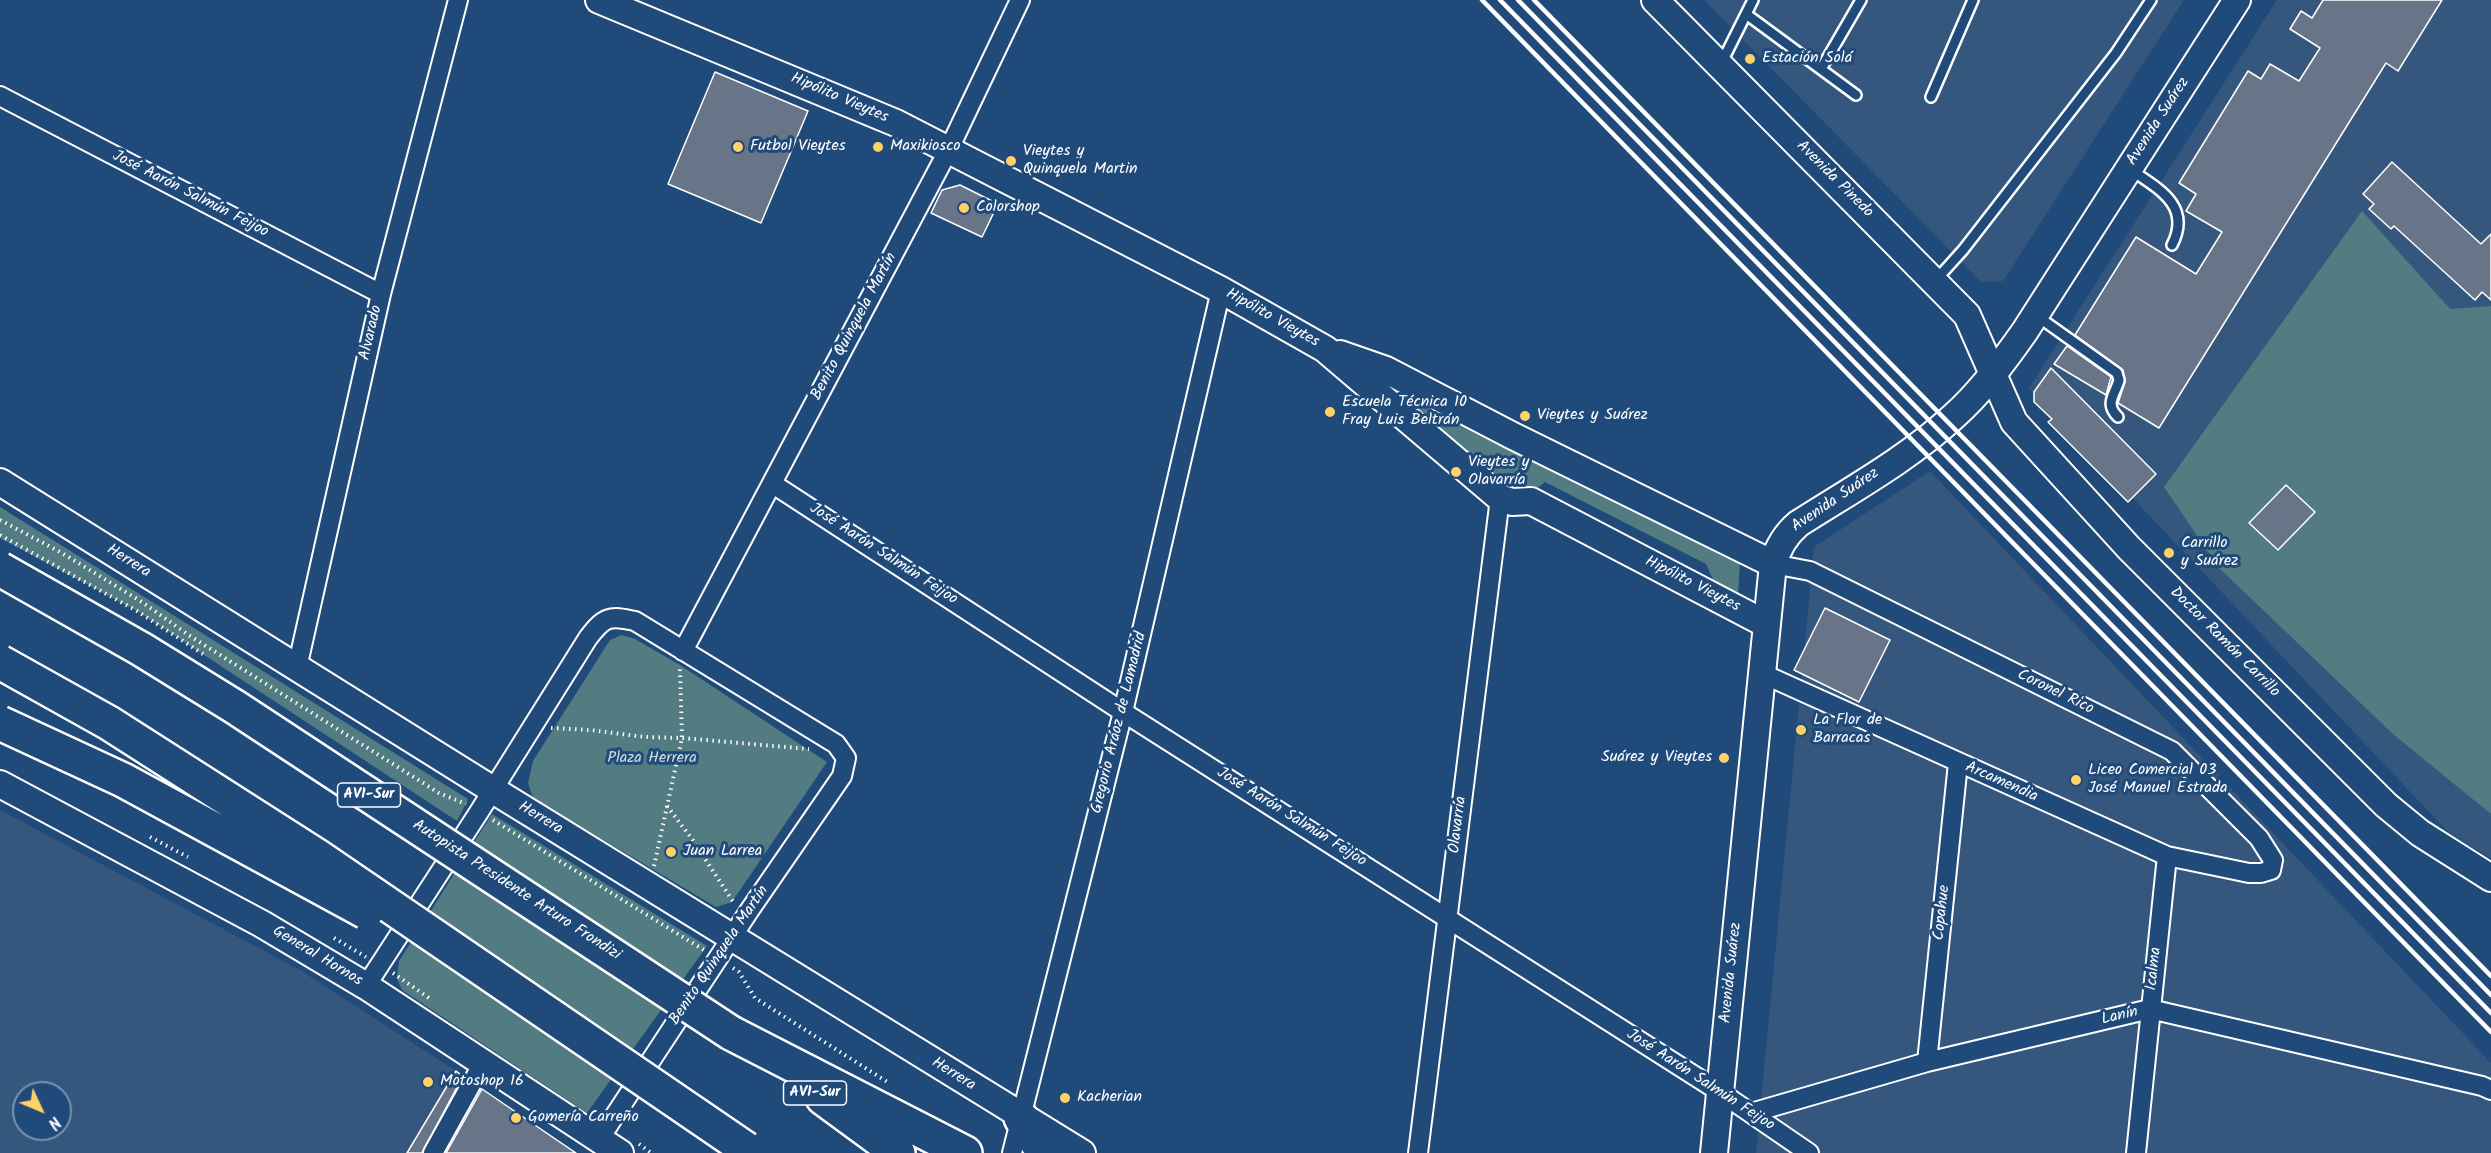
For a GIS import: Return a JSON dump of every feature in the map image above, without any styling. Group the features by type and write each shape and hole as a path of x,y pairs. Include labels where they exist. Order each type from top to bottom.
{"highway":[{"name":"Autopista Presidente Arturo Frondizi","path":"0,569 131,643 235,707 731,1033 898,1153"},
{"path":"0,662 109,723 317,856 749,1152"},
{"path":"0,723 77,757 151,795 525,999"},
{"path":"731,1033 965,1153"},
{"path":"1021,1118 1044,1153"}],"main road":[{"name":"Hipólito Vieytes","path":"599,0 883,118 949,149 1221,290 1325,349 1386,370 1773,564"},
{"name":"Avenida Pinedo","path":"1655,0 1967,315 1993,374"},
{"name":"Avenida Suárez","path":"1714,1153 1766,624 1773,564 1781,543 1798,524 1915,448 1955,415 1993,374 2035,315 2232,4"},
{"name":"Hipólito Vieytes","path":"1325,349 1500,498 1512,502 1531,501 1766,624"},
{"name":"Doctor Ramón Carrillo","path":"1993,374 2014,422 2151,570 2386,805 2420,833 2491,878"},
{"name":"Herrera","path":"0,482 297,668 486,801 651,886 1021,1118 1082,1153"},
{"name":"General Hornos","path":"0,783 262,924 366,986 620,1153"}],"street":[{"name":"Alvarado","path":"297,668 381,294 458,0"},
{"name":"Benito Quinquela Martín","path":"683,651 949,149 1020,0"},
{"name":"José Aarón Salmún Feijoo","path":"0,96 381,294"},
{"name":"Gregorio Aráoz de Lamadrid","path":"1012,1153 1124,712 1221,290"},
{"name":"José Aarón Salmún Feijoo","path":"773,484 1124,712 1720,1092 1809,1153"},
{"name":"Olavarría","path":"1418,1153 1500,498"},
{"name":"Coronel Rico","path":"1773,564 1810,571 2172,751 2259,838 2273,860 2271,870 2248,873"},
{"path":"366,986 588,639 605,619 616,617 635,621 821,735"},
{"name":"Arcamendia","path":"1761,672 1958,764 2167,856 2248,873"},
{"name":"Benito Quinquela Martín","path":"600,1138 749,911 842,776 846,758 836,744 821,735"},
{"name":"Copahue","path":"1927,1062 1958,764"},
{"name":"Icalma","path":"2136,1153 2167,856"},
{"name":"Lanín","path":"1751,1113 1927,1062 2151,1009 2482,1086 2491,1090"},
{"path":"433,1153 483,1063"}],"lane":[{"path":"1720,66 1753,0"},
{"path":"1821,69 1861,0"},
{"path":"1931,97 1973,0"},
{"path":"1935,281 1963,250 2116,53 2151,0"},
{"path":"1746,14 1856,95"},
{"path":"2129,168 2171,200 2178,225 2178,233 2172,245"},
{"path":"2035,315 2117,373 2119,380 2111,396 2110,405 2118,417"}],"path":[{"path":"0,519 62,553 142,602 190,636 440,793 486,801 739,972 755,998 895,1087"},
{"path":"651,886 666,805 682,738 680,665 683,651"},
{"path":"533,728 590,730 645,737 682,738 808,750 821,735"},
{"path":"666,805 692,839 732,902 749,911"}],"shaded area":[{"path":"1704,0 2184,0 2003,281 1981,282"},
{"path":"2277,0 2491,0 2491,858 2449,833 2029,388"},
{"path":"1930,471 2491,1063 2491,1153 1756,1153 1814,547"},
{"path":"0,810 300,970 456,1071 407,1153 0,1153"}],"green space":[{"path":"2362,211 2450,309 2491,306 2491,814 2394,735 2219,568 2164,487"},
{"path":"1406,399 1740,564 1738,594 1716,586 1706,564 1545,482 1534,491 1506,487 1488,467 1445,439 1404,407"},
{"path":"0,507 468,799 457,821 137,611 0,538"},
{"name":"Plaza Herrera","path":"622,635 635,639 680,665 827,762 732,902 716,907 533,798 528,783 533,761 610,640"},
{"path":"492,814 707,946 587,1113 402,990 397,978 399,961"}],"building":[{"path":"2323,0 2442,0 2398,71 2386,63 2159,428 2118,403 2125,382 2123,370 2075,335 2136,237 2196,274 2222,232 2186,211 2196,194 2179,183 2248,71 2261,79 2270,64 2299,81 2320,48 2290,29 2301,11 2312,18"},
{"name":"Futbol Vieytes","path":"715,72 808,111 761,223 668,184"},
{"path":"2392,162 2481,244 2491,234 2491,300 2482,292 2475,300 2394,226 2391,229 2369,209 2374,204 2363,194"},
{"name":"Colorshop","path":"960,185 998,204 982,237 931,213 942,190"},
{"path":"2067,346 2111,377 2106,395 2054,364"},
{"path":"2051,368 2156,474 2128,502 2048,422 2052,419 2034,402 2034,392"},
{"path":"2286,485 2315,512 2278,550 2249,523"},
{"path":"1825,608 1890,640 1859,702 1794,670"},
{"path":"456,1071 463,1076 422,1153 407,1153"},
{"path":"482,1089 576,1153 446,1153"}],"railway":[{"path":"1482,0 2491,1032"},
{"path":"1500,0 2491,1013"},
{"path":"1518,0 2491,995"},
{"path":"1534,0 2491,976"}],"place":[{"name":"Estación Solá","path":"1750,59"},
{"name":"Futbol Vieytes","path":"738,147"},
{"name":"Maxikiosco","path":"878,147"},
{"name":"Vieytes y Quinquela Martin","path":"1011,161"},
{"name":"Colorshop","path":"964,208"},
{"name":"Escuela Técnica 10 Fray Luis Beltrán","path":"1330,412"},
{"name":"Vieytes y Suárez","path":"1525,416"},
{"name":"Vieytes y Olavarría","path":"1456,472"},
{"name":"Carrillo y Suárez","path":"2169,553"},
{"name":"La Flor de Barracas","path":"1801,730"},
{"name":"Suárez y Vieytes","path":"1724,758"},
{"name":"Liceo Comercial 03 José Manuel Estrada","path":"2076,780"},
{"name":"Juan Larrea","path":"671,852"},
{"name":"Motoshop 16","path":"428,1082"},
{"name":"Kacherian","path":"1065,1098"},
{"name":"Gomería Carreño","path":"516,1118"}]}
